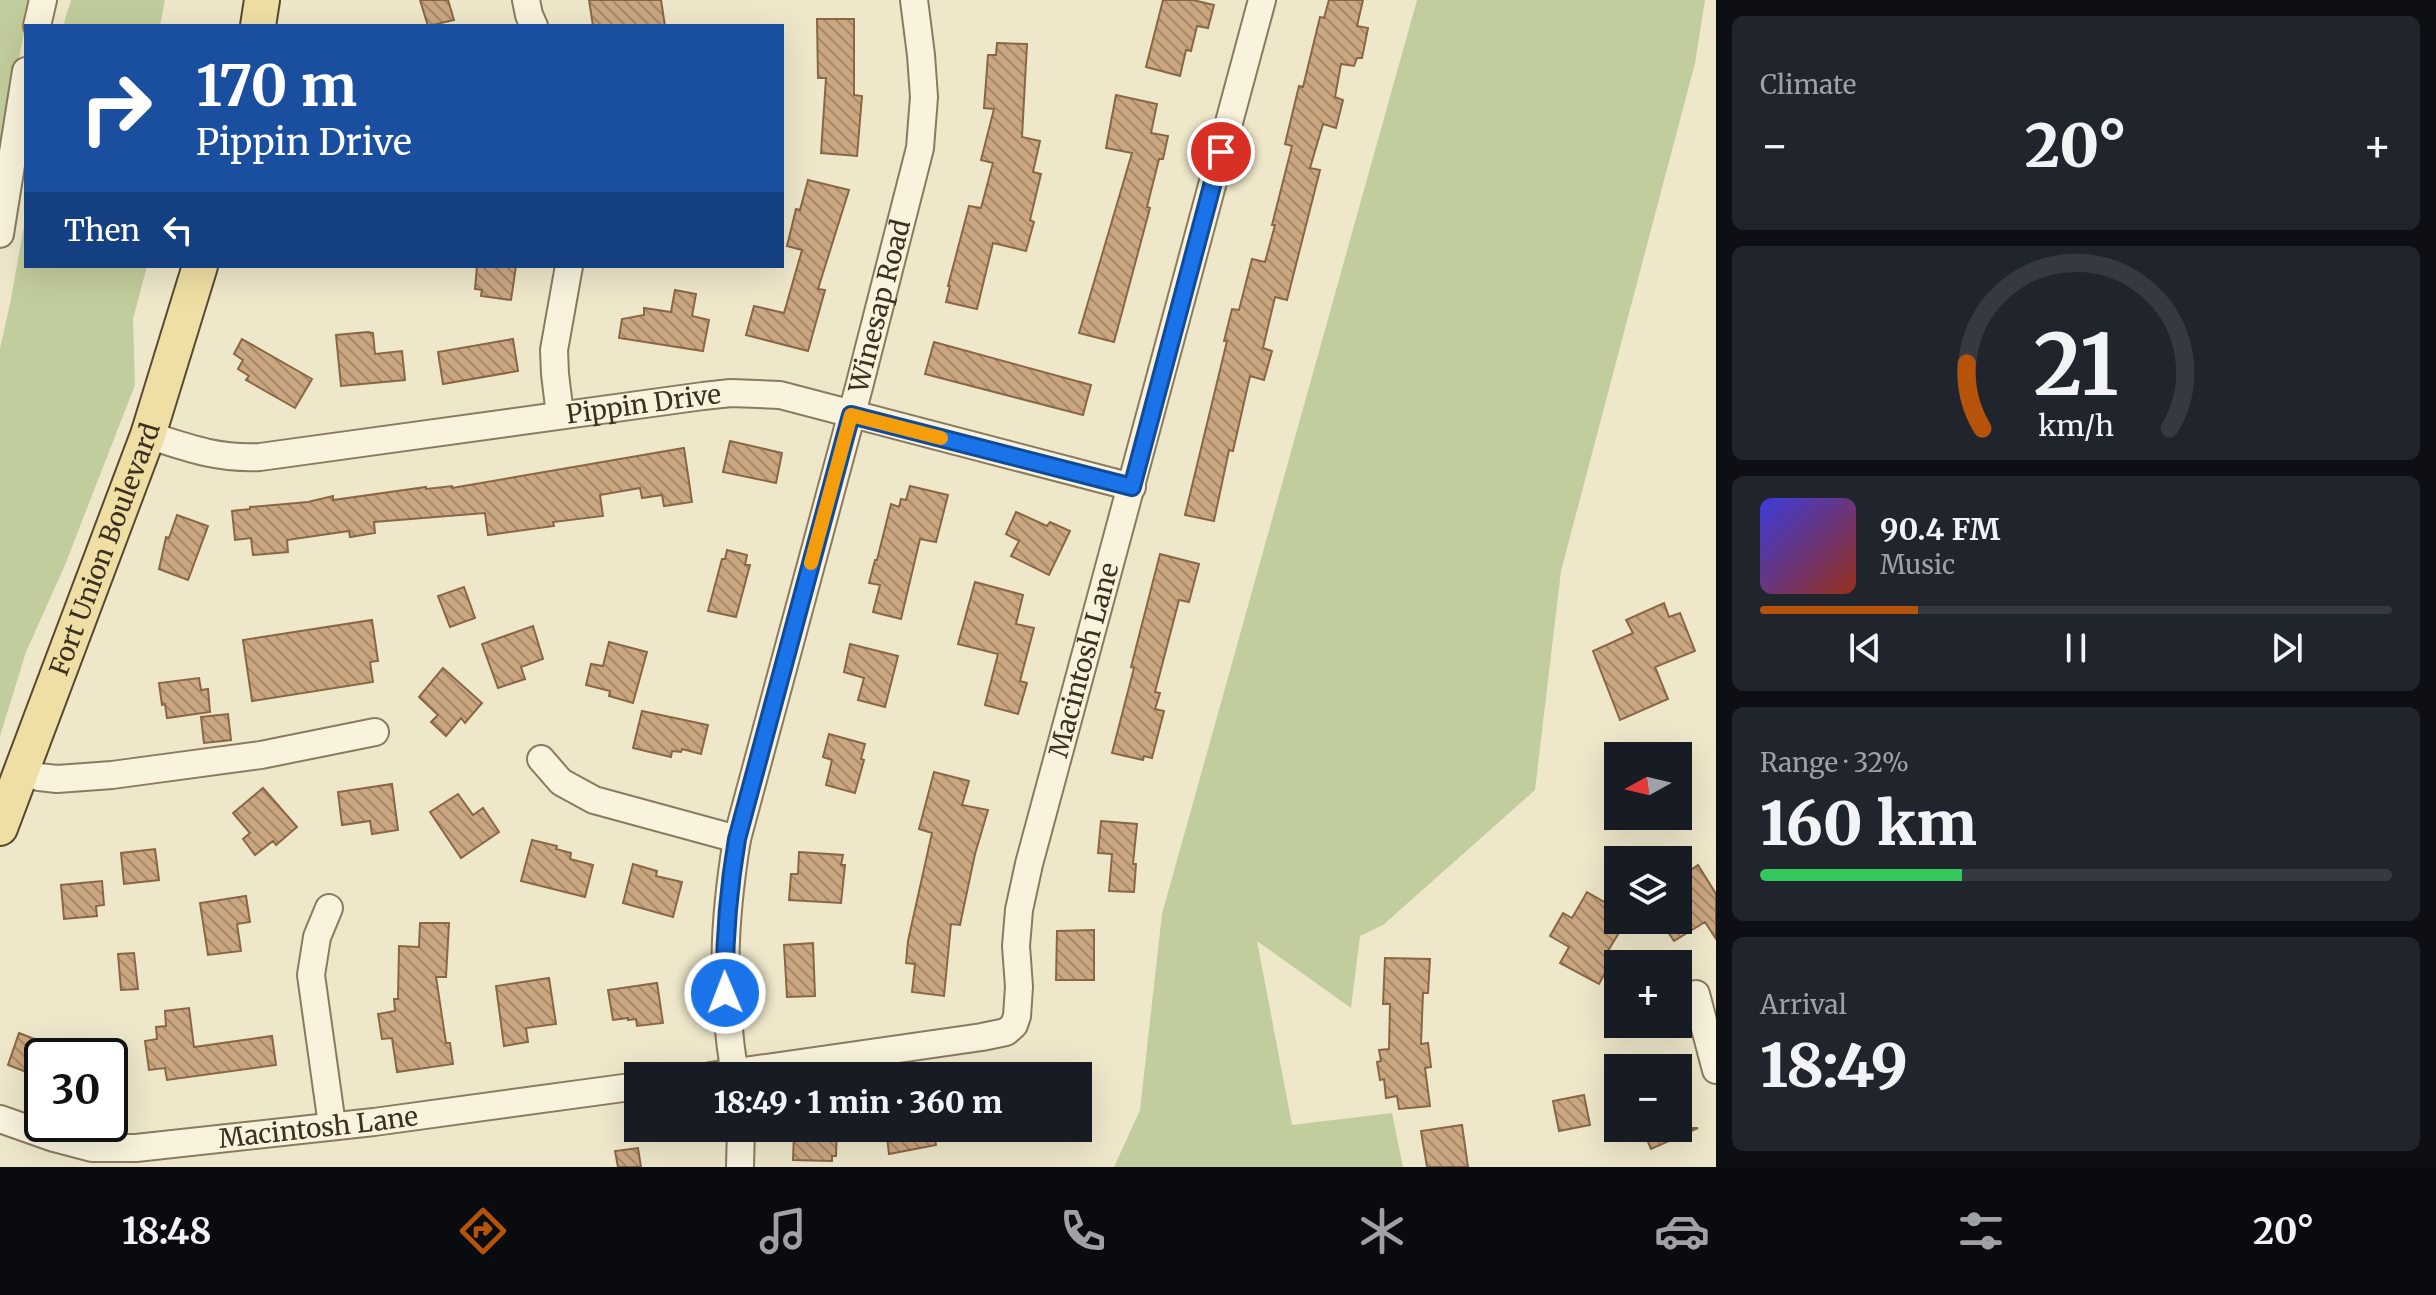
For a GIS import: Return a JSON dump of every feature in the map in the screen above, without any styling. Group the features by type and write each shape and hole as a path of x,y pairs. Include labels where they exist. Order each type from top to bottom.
{"main road":[{"path":"258,24 262,0"},
{"name":"Fort Union Boulevard","path":"0,828 148,435 199,268"}],"street":[{"path":"37,24 43,0"},
{"path":"526,0 533,24"},
{"name":"Winesap Road","path":"727,1062 724,943 727,898 737,839 920,148 924,97 914,0"},
{"name":"Macintosh Lane","path":"814,1062 982,1037 1006,1032 1014,1025 1019,1003 1016,946 1019,910 1029,864 1262,0"},
{"path":"0,234 24,84"},
{"path":"560,415 554,350 569,268"},
{"name":"Pippin Drive","path":"148,435 231,459 731,393 780,395 1132,487"},
{"path":"22,771 57,779 112,775 261,755 375,732"},
{"path":"541,759 561,782 594,800 737,839"},
{"path":"329,908 317,937 311,975 332,1125"},
{"path":"1696,994 1716,1070"},
{"name":"Macintosh Lane","path":"0,1119 92,1148 136,1148 374,1122 624,1088"},
{"path":"740,1167 741,1142"}],"green space":[{"path":"0,0 32,0 24,24 0,166"},
{"path":"71,0 165,0 160,24 64,24"},
{"path":"1417,0 1705,0 1695,63 1561,571 1535,790 1383,925 1360,936 1351,1008 1257,941 1292,1125 1392,1113 1403,1167 1114,1167 1140,1110 1162,914"},
{"path":"24,226 24,268 146,268 133,319 135,385 65,565 26,652 0,736 0,348"}],"building":[{"path":"420,0 448,0 454,20 427,24"},
{"path":"589,0 661,0 665,24 593,24"},
{"path":"1163,0 1193,0 1214,5 1208,28 1197,26 1191,51 1186,50 1180,76 1146,67"},
{"path":"1329,0 1363,0 1357,26 1368,28 1362,58 1357,58 1354,66 1341,64 1335,97 1343,100 1336,128 1323,124 1310,168 1320,170 1287,300 1275,297 1263,348 1272,351 1264,380 1250,376 1233,451 1229,450 1214,521 1185,515 1232,309 1239,310 1252,259 1265,262 1292,146 1285,144 1299,86 1303,87 1320,17 1324,18"},
{"path":"817,19 854,19 854,95 862,96 857,156 821,153 826,78 818,78"},
{"path":"997,43 1027,44 1022,137 1040,141 1033,172 1041,174 1026,251 993,243 977,309 946,302 969,206 981,208 993,163 981,160 994,109 984,108 988,55 996,55"},
{"path":"1116,95 1157,104 1151,133 1168,136 1163,159 1159,159 1147,207 1150,208 1114,342 1079,333 1132,153 1106,148"},
{"path":"808,180 849,190 818,289 825,290 808,351 746,335 754,306 784,313 802,250 787,246 796,209 800,210"},
{"path":"477,268 516,268 511,300 481,296 482,290 475,289"},
{"path":"675,290 696,294 692,316 709,320 703,351 619,338 622,319 644,315 644,308 671,312"},
{"path":"373,333 375,354 402,351 405,380 341,386 336,335"},
{"path":"242,339 312,379 295,408 246,380 249,376 238,369 243,360 234,354"},
{"path":"513,339 518,371 443,384 438,352"},
{"path":"934,342 1091,385 1083,415 925,374"},
{"path":"730,441 782,453 776,483 723,472"},
{"path":"684,448 692,502 664,506 662,495 642,498 640,488 600,495 603,516 488,535 485,513 374,522 375,533 350,537 349,531 287,540 288,552 253,555 251,538 235,540 232,511 250,507 308,502 333,496 333,500 426,487 452,488"},
{"path":"910,486 948,495 936,542 920,539 901,619 873,612 880,585 869,583 891,504 899,507 901,499 906,500"},
{"path":"1016,512 1047,526 1050,522 1070,531 1049,575 1011,556 1019,541 1006,534"},
{"path":"177,515 208,526 188,580 159,569 166,537 169,538"},
{"path":"727,550 747,555 745,565 750,565 736,617 708,611"},
{"path":"1160,554 1199,564 1189,602 1179,600 1155,692 1160,693 1155,709 1164,711 1152,758 1144,756 1143,760 1112,753"},
{"path":"975,582 1023,595 1016,624 1034,628 1020,681 1027,683 1018,714 985,705 998,654 958,644"},
{"path":"464,587 475,618 450,627 438,596"},
{"path":"1664,603 1669,617 1680,613 1695,651 1655,667 1668,699 1620,720 1593,651 1633,633 1626,620"},
{"path":"372,620 378,661 370,662 373,682 252,701 243,640"},
{"path":"533,626 543,659 521,667 525,679 498,688 482,644"},
{"path":"609,642 647,652 633,703 609,696 610,691 586,685 591,664 603,666"},
{"path":"850,644 898,656 885,707 858,700 864,678 844,672"},
{"path":"443,668 482,703 465,723 461,718 446,736 431,722 438,715 419,697"},
{"path":"199,678 201,690 208,689 210,712 167,718 159,683"},
{"path":"642,711 708,725 701,754 682,749 681,752 672,751 671,757 633,748"},
{"path":"228,714 231,740 204,743 201,717"},
{"path":"829,734 865,744 855,793 826,785 832,760 823,757"},
{"path":"934,772 969,781 962,805 988,810 960,925 951,924 944,996 912,992 915,964 906,963 932,833 919,829"},
{"path":"392,784 398,830 372,834 370,821 342,825 338,792"},
{"path":"263,788 297,827 276,845 273,841 255,855 243,839 250,833 233,813"},
{"path":"458,794 473,815 483,808 499,832 461,858 430,812"},
{"path":"1101,821 1137,824 1134,892 1109,891 1112,854 1098,853"},
{"path":"532,840 557,846 556,849 571,853 570,859 593,865 585,897 521,881"},
{"path":"155,849 159,880 124,884 121,853"},
{"path":"799,852 843,855 841,865 845,865 841,903 789,900 791,874 798,874"},
{"path":"633,864 657,871 656,876 682,882 673,917 623,903"},
{"path":"1698,865 1716,894 1716,939 1705,922 1692,930 1692,869"},
{"path":"102,881 104,905 96,906 97,916 64,919 61,885"},
{"path":"1587,892 1604,902 1604,934 1618,934 1609,950 1604,950 1604,975 1599,984 1560,963 1569,947 1550,936 1563,913 1572,918"},
{"path":"246,896 250,922 237,924 241,951 208,955 200,903"},
{"path":"420,923 449,923 446,977 436,977 446,1043 450,1043 453,1064 397,1072 392,1038 382,1039 378,1014 395,1011 399,946 419,947"},
{"path":"1094,930 1094,980 1056,980 1057,931"},
{"path":"1669,934 1685,934 1674,941"},
{"path":"813,943 815,996 787,997 784,945"},
{"path":"134,953 138,989 121,990 118,954"},
{"path":"1385,958 1430,959 1428,993 1423,993 1421,1044 1428,1043 1431,1067 1425,1068 1430,1106 1399,1109 1397,1096 1386,1098 1384,1079 1380,1080 1379,1050 1389,1049 1390,1004 1383,1004"},
{"path":"549,978 556,1024 526,1028 528,1042 504,1046 496,986"},
{"path":"657,983 663,1023 637,1026 636,1019 613,1020 608,990"},
{"path":"189,1008 194,1047 272,1036 276,1065 167,1080 165,1068 149,1070 145,1041 157,1039 156,1027 166,1026 165,1011"},
{"path":"19,1033 32,1038 24,1038 24,1071 8,1065"},
{"path":"1584,1095 1590,1125 1559,1131 1553,1101"},
{"path":"1462,1125 1468,1167 1427,1167 1421,1131"},
{"path":"794,1142 836,1142 836,1156 832,1156 832,1161 793,1160"},
{"path":"888,1142 935,1142 936,1145 889,1154"},
{"path":"1648,1142 1667,1142 1651,1149"},
{"path":"638,1148 641,1167 618,1167 615,1151"}],"slow traffic":[{"path":"811,563 851,415 941,438"}],"route":[{"path":"725,993 727,898 737,839 851,415 1132,487 1221,152"}]}
